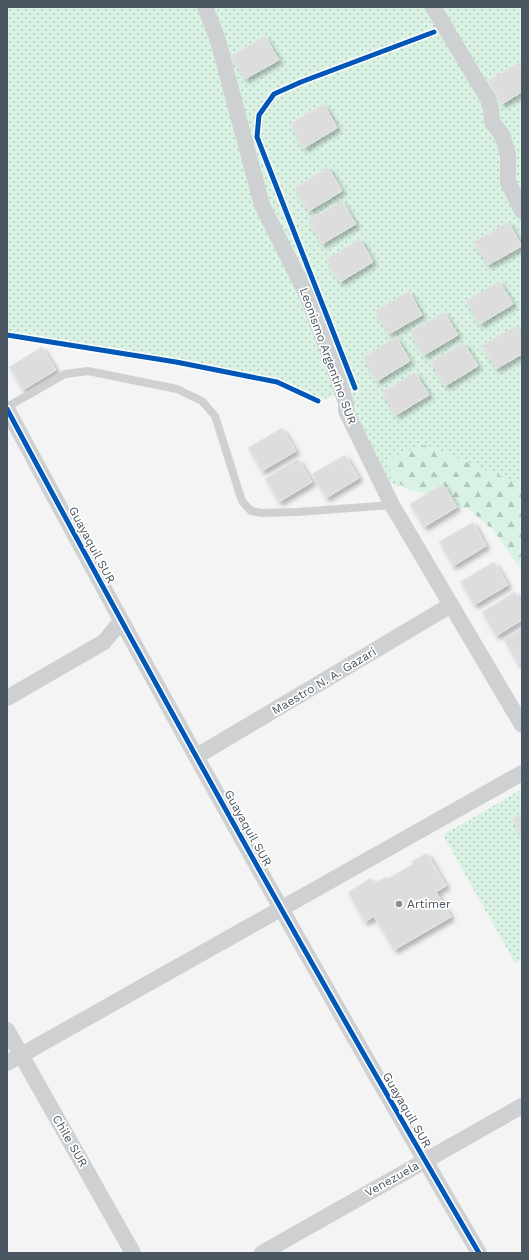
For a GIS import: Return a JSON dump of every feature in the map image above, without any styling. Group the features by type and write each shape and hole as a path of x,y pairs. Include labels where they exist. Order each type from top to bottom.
{"street":[{"name":"Leonismo Argentino SUR","path":"205,7 217,37 262,205 307,295 346,402 346,411 392,505 522,725"},
{"path":"433,7 488,99 491,109 492,122 502,135 508,154 508,182 522,211"},
{"name":"Guayaquil SUR","path":"7,408 121,621 197,756 280,909 424,1161 479,1253"},
{"name":"Maestro N. A. Gazari","path":"197,756 451,605"},
{"path":"7,698 104,642 121,621"},
{"path":"7,1063 522,773"},
{"name":"Chile SUR","path":"7,1030 134,1253"},
{"name":"Venezuela","path":"262,1253 522,1106"}],"lane":[{"path":"7,408 65,374 88,371 177,389 202,401 216,416 242,501 252,511 262,513 297,512 392,505"}],"green space":[{"path":"7,7 522,7 522,524 380,480 346,403 355,389 318,401 277,382 176,362 7,335"},
{"path":"426,445 522,485 522,571 493,530 470,510 401,485 383,460"},
{"path":"522,789 522,959 515,963 443,835"}],"building":[{"path":"265,36 279,60 245,79 231,56"},
{"path":"521,61 522,92 502,104 488,81"},
{"path":"324,104 337,128 304,148 290,124"},
{"path":"328,167 342,191 309,211 295,188"},
{"path":"342,201 356,224 322,244 308,220"},
{"path":"508,222 522,246 488,265 474,242"},
{"path":"360,239 373,262 340,282 326,259"},
{"path":"499,281 513,304 480,324 466,301"},
{"path":"409,291 422,315 389,334 375,311"},
{"path":"444,312 458,335 424,355 410,332"},
{"path":"516,326 522,336 522,354 496,369 482,345"},
{"path":"396,337 410,361 377,381 363,357"},
{"path":"464,343 478,366 445,386 431,362"},
{"path":"42,347 56,370 23,390 9,367"},
{"path":"415,372 429,395 396,415 382,392"},
{"path":"282,428 296,451 262,471 248,448"},
{"path":"345,455 359,478 326,498 312,474"},
{"path":"298,459 312,482 279,502 265,479"},
{"path":"443,484 457,507 424,527 410,504"},
{"path":"473,522 486,546 453,566 439,542"},
{"path":"494,562 508,585 474,605 460,582"},
{"path":"515,592 522,603 522,620 496,636 482,612"},
{"path":"522,629 522,661 518,664 504,640"},
{"path":"522,813 522,837 512,819"},
{"name":"Artimer","path":"427,853 446,886 436,892 451,917 394,950 374,916 365,922 348,892 371,878 374,883 386,877 387,879 413,864 412,861"}],"cycle path":[{"path":"355,388 257,137 259,115 274,94 301,82 434,32"},
{"path":"7,335 176,362 277,382 318,401"},
{"path":"7,409 122,622 298,939 479,1253"}],"place":[{"name":"Artimer","path":"399,904"}]}
